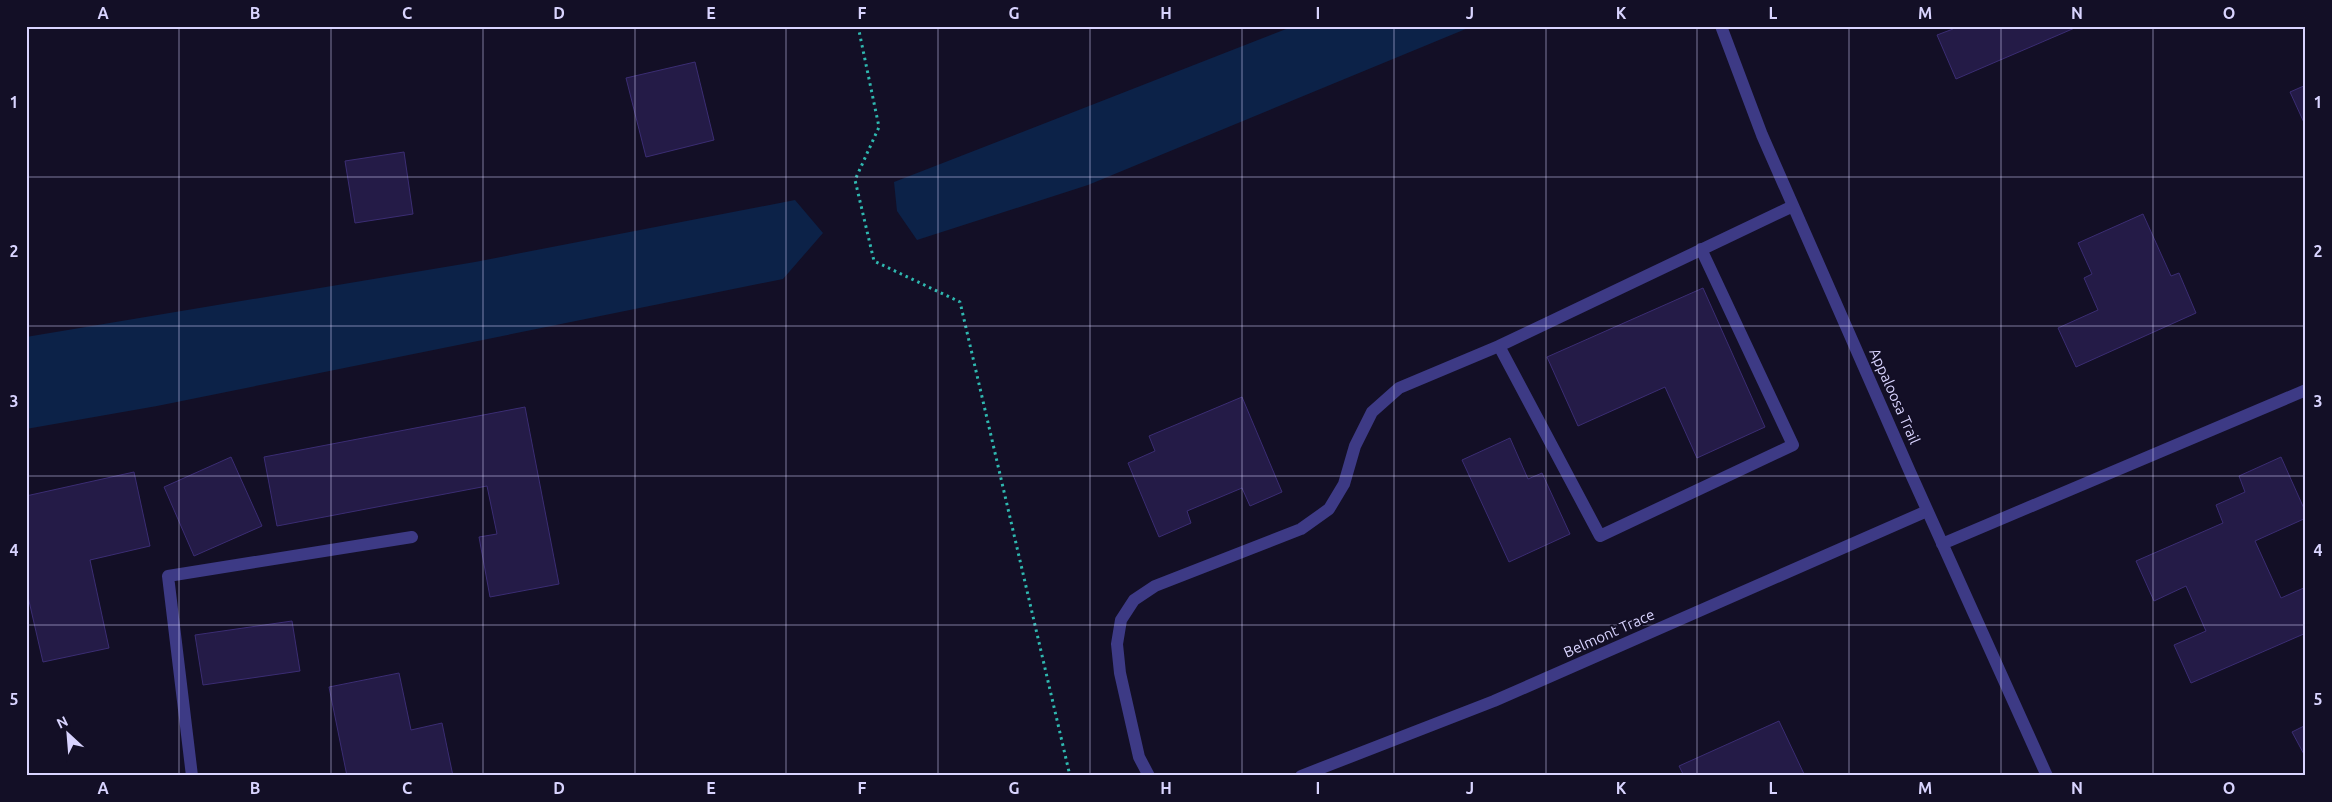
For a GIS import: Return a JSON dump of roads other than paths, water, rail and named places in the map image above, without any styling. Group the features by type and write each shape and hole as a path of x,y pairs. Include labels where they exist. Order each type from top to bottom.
{"street":[{"name":"Appaloosa Trail","path":"1721,26 1762,135 1942,544 2047,776"},
{"path":"1149,776 1139,757 1120,673 1116,644 1122,620 1134,600 1155,586 1301,529 1330,509 1344,484 1355,446 1372,412 1399,388 1499,346 1794,206"},
{"path":"1499,346 1600,536 1793,445 1701,249"},
{"path":"1942,544 2306,390"},
{"name":"Belmont Trace","path":"1301,776 1494,701 1928,511"},
{"path":"192,776 168,576 412,537"}],"water":[{"path":"1294,26 1473,26 1088,185 917,240 897,211 894,182"},
{"path":"795,200 823,233 783,279 157,406 26,429 26,337 475,262"}]}
